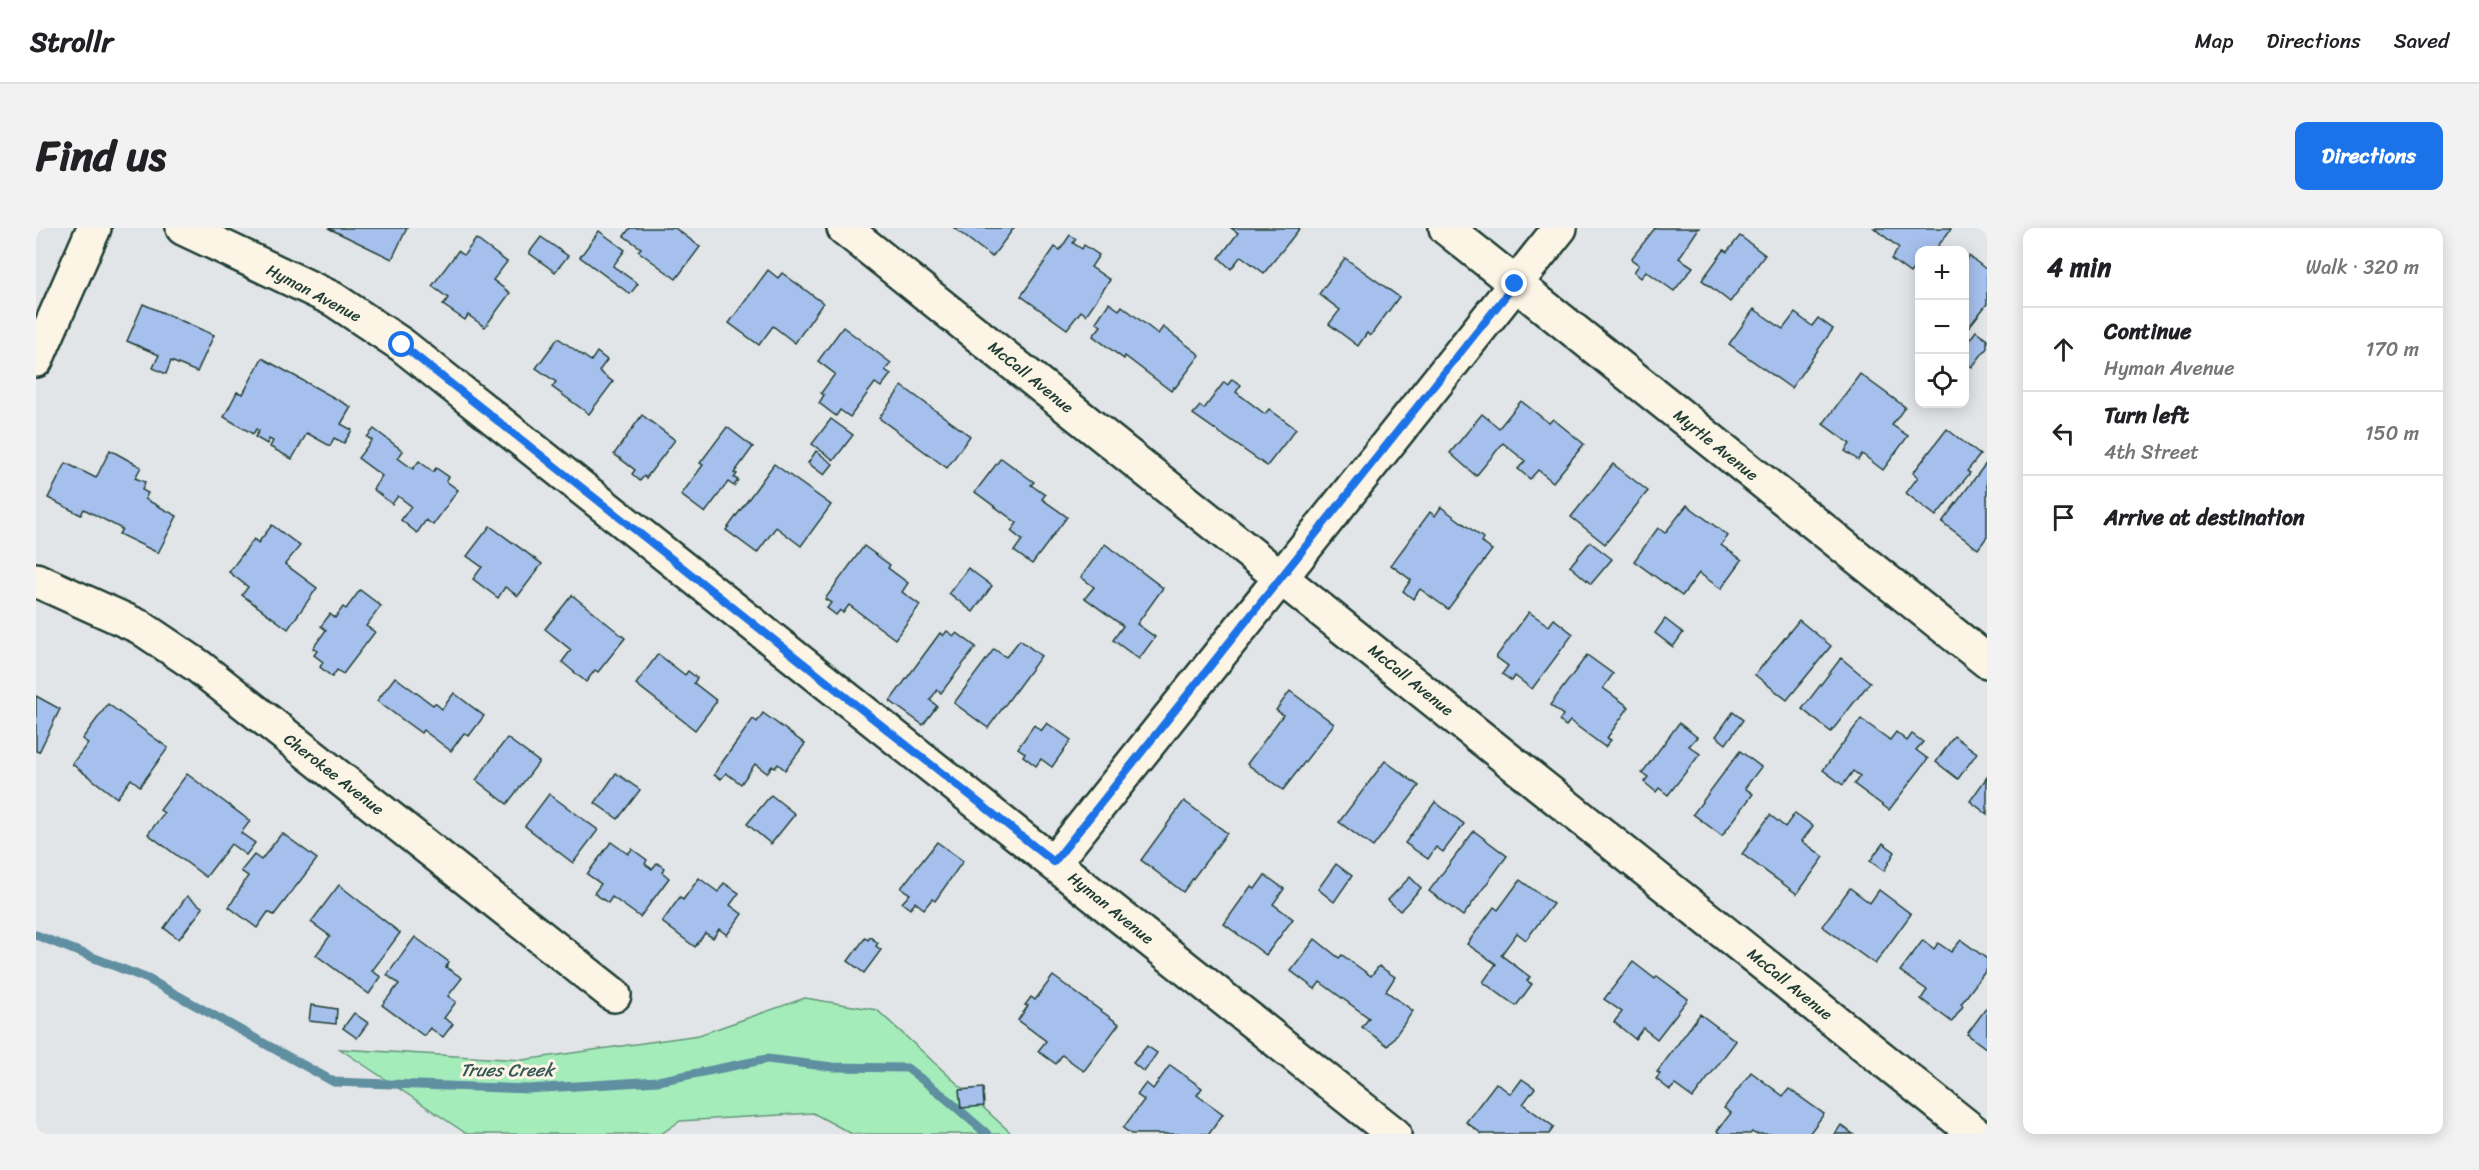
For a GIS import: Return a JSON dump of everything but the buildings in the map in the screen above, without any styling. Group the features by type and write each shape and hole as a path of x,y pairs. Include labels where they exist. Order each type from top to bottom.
{"street":[{"path":"36,360 94,228"},
{"name":"Hyman Avenue","path":"183,228 333,299 402,345 1394,1134"},
{"name":"McCall Avenue","path":"844,228 1976,1134"},
{"name":"Myrtle Avenue","path":"1446,228 1987,661"},
{"path":"1054,862 1560,228"},
{"name":"Cherokee Avenue","path":"36,580 140,627 198,666 614,995"}],"green space":[{"path":"805,998 877,1010 1012,1134 852,1134 813,1113 680,1121 661,1134 467,1134 340,1049 523,1060 699,1035"}],"waterway":[{"name":"Trues Creek","path":"36,935 148,979 334,1082 528,1089 658,1081 767,1059 833,1067 907,1068 987,1134"}],"route":[{"path":"402,345 1054,862 1515,284"}]}
